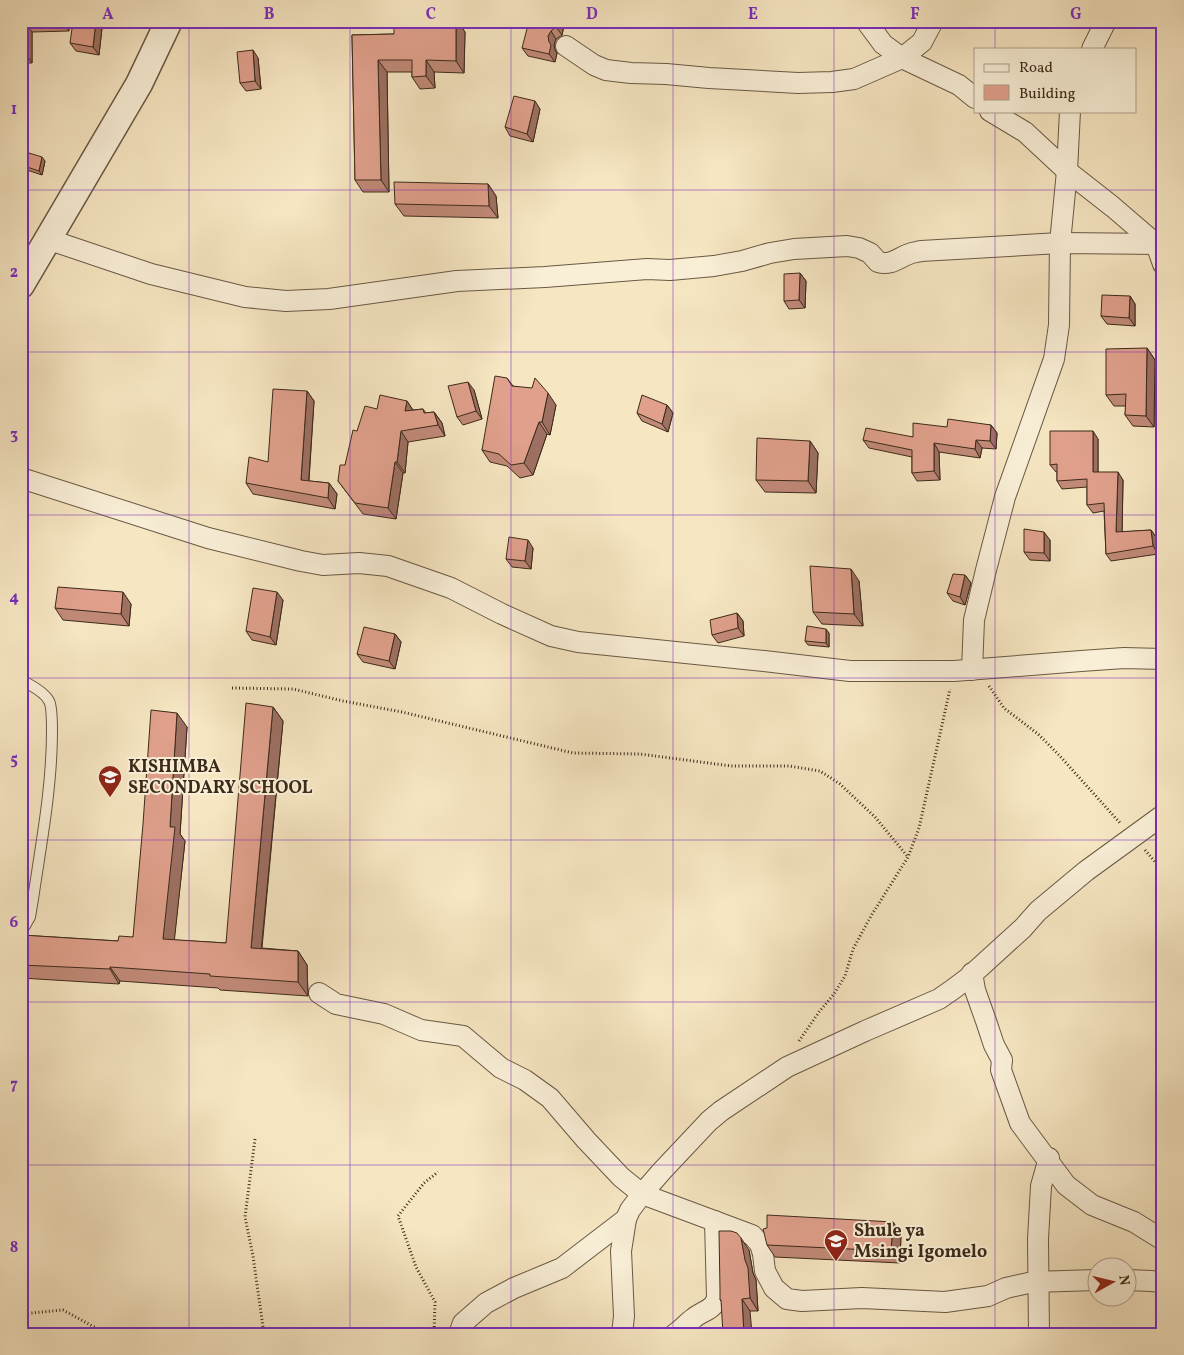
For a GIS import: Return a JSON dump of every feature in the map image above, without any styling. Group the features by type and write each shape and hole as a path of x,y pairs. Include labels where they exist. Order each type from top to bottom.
{"street":[{"path":"21,285 139,84 169,21"},
{"path":"866,21 883,44 902,58 960,85 974,97"},
{"path":"566,46 594,65 606,70 798,83 832,82 854,78 902,58 922,42 933,21"},
{"path":"1092,48 1106,21"},
{"path":"992,112 1025,132 1067,171 1159,244 1163,264"},
{"path":"970,670 974,620 988,561 1006,497 1054,359 1059,325 1060,243 1067,171 1070,112"},
{"path":"47,239 151,274 245,297 286,301 329,299 457,280 545,277 714,266 794,249 847,246 859,248 870,253 878,262 889,264 907,254 921,251 1060,243 1159,244"},
{"path":"21,478 208,538 301,561 322,565 360,563 388,566 451,588 551,636 578,642 850,671 970,670 1124,658 1163,659"},
{"path":"622,1334 624,1316 620,1251 626,1219 642,1194 672,1159 709,1121 787,1067 865,1030 939,999 972,973 1023,928 1038,911 1086,871 1163,815"},
{"path":"972,973 994,1045 1002,1060 1001,1070 1020,1122 1049,1159 1066,1185 1092,1205 1134,1222 1163,1240"},
{"path":"319,993 336,1004 384,1014 421,1030 463,1036 502,1068 525,1080 550,1098 621,1177 642,1194 752,1235 760,1244 766,1271 774,1288 787,1299 802,1301 862,1298 945,1302 988,1296 1021,1284 1086,1280"},
{"path":"1040,1334 1038,1238 1041,1186 1049,1159"},
{"path":"459,1334 463,1323 486,1303 514,1288 562,1268 626,1219"},
{"path":"675,1334 715,1304 717,1289 715,1220"},
{"path":"1136,1280 1163,1283"}],"lane":[{"path":"21,680 35,688 49,700 52,718 49,793 30,917 23,929 21,929"}],"path":[{"path":"787,1067 803,1034 834,994 845,976 853,949 908,856 919,828 970,670 990,687 1004,708 1038,734 1059,755 1163,871"},
{"path":"232,688 293,689 402,712 573,753 640,754 731,766 789,766 820,771 840,784 875,817 908,856"},
{"path":"255,1139 245,1217 254,1256 264,1334"},
{"path":"434,1334 435,1302 416,1267 398,1216 424,1183 438,1172"},
{"path":"21,1314 63,1310 107,1334"}],"building":[{"path":"21,21 62,21 25,22 25,53 21,53"},
{"path":"73,21 96,21 93,47 70,43"},
{"path":"394,21 456,21 456,61 426,60 426,76 412,77 412,60 378,60 381,180 355,180 352,35 394,34"},
{"path":"529,21 557,21 556,27 548,36 551,45 549,54 522,48"},
{"path":"253,50 255,81 240,83 237,52"},
{"path":"514,96 535,101 527,134 505,127"},
{"path":"29,153 42,157 39,171 24,166"},
{"path":"394,182 488,184 489,206 395,204"},
{"path":"800,273 799,300 784,301 784,274"},
{"path":"1102,295 1130,296 1129,318 1101,316"},
{"path":"1147,348 1146,416 1125,415 1126,394 1106,395 1106,349"},
{"path":"495,376 507,378 512,386 532,388 535,378 548,393 542,422 539,422 524,463 511,465 499,454 482,450"},
{"path":"468,382 476,411 457,417 448,386"},
{"path":"273,389 307,391 301,480 329,483 328,498 246,483 249,457 268,462"},
{"path":"380,395 407,401 405,411 423,409 424,413 434,412 438,425 401,431 388,508 355,503 338,481 340,465 345,465 353,430 357,431 365,406 377,409"},
{"path":"642,395 667,405 662,424 637,413"},
{"path":"948,419 991,425 990,441 976,440 975,449 934,443 934,471 912,473 912,450 863,440 866,428 913,437 913,423 947,427"},
{"path":"1050,431 1093,431 1093,472 1118,472 1116,532 1151,530 1153,546 1106,554 1104,503 1087,505 1087,479 1057,481 1057,464 1050,465"},
{"path":"757,438 810,441 808,481 756,480"},
{"path":"1024,529 1044,532 1044,553 1024,552"},
{"path":"509,537 528,540 525,561 506,559"},
{"path":"810,566 851,569 854,614 813,612"},
{"path":"953,574 965,575 960,597 947,593"},
{"path":"58,587 123,592 121,614 55,608"},
{"path":"253,588 277,592 270,637 246,631"},
{"path":"737,613 738,628 712,635 710,620"},
{"path":"807,626 826,629 826,643 805,641"},
{"path":"364,627 395,634 389,661 357,654"},
{"path":"246,703 273,707 251,948 298,951 298,982 110,967 110,969 21,965 21,935 118,941 119,936 133,937 151,710 177,713 170,827 175,827 163,939 226,943"},
{"path":"767,1215 893,1222 891,1251 767,1245 763,1229 767,1228"},
{"path":"719,1231 731,1231 737,1233 741,1238 748,1268 750,1298 742,1299 744,1334 723,1334 720,1300"}],"place":[{"name":"KISHIMBA SECONDARY SCHOOL","path":"110,798"},
{"name":"Shule ya Msingi Igomelo","path":"836,1262"}]}
